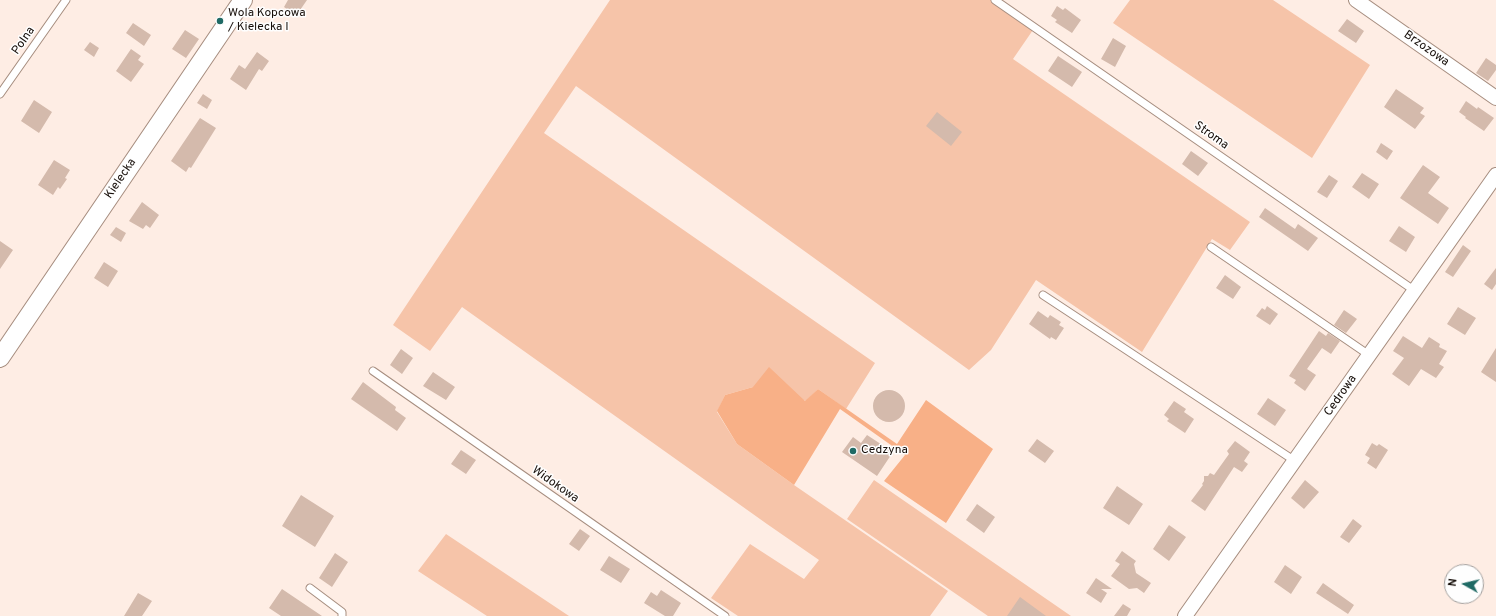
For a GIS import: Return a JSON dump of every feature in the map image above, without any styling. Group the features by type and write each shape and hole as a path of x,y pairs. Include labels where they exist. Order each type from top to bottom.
{"street":[{"name":"Kielecka","path":"0,358 243,0"},
{"name":"Brzozowa","path":"1356,0 1496,98"},
{"name":"Cedrowa","path":"1185,616 1496,175"}],"lane":[{"name":"Polna","path":"0,94 66,0"},
{"name":"Stroma","path":"995,0 1414,291"},
{"path":"1211,248 1369,355"},
{"path":"1043,295 1295,461"},
{"name":"Widokowa","path":"373,371 725,616"},
{"path":"310,588 342,612 342,616"}],"shaded area":[{"path":"610,0 995,0 1035,27 1013,59 1250,222 1230,250 1212,239 1142,352 1036,280 991,350 969,370 576,86 544,133 875,363 846,409 818,389 806,401 753,387 725,395 717,412 737,444 948,591 930,616 738,616 711,598 750,544 804,579 819,560 462,307 430,351 393,325"},
{"path":"1130,0 1273,0 1370,65 1312,158 1113,23"},
{"path":"769,367 805,401 818,389 897,444 926,400 993,449 946,523 884,481 905,455 840,409 794,485 737,444 717,411 725,395 753,387"},
{"path":"874,480 1071,616 988,616 847,519"},
{"path":"446,534 569,616 487,616 418,571"}],"building":[{"path":"288,0 307,0 296,16 284,7"},
{"path":"1057,6 1063,10 1065,8 1081,20 1072,33 1055,22 1057,20 1051,16"},
{"path":"1347,19 1364,31 1356,43 1338,31"},
{"path":"133,23 151,35 144,46 126,33"},
{"path":"185,30 199,39 186,58 172,49"},
{"path":"1113,38 1126,46 1115,67 1101,59"},
{"path":"90,42 99,48 94,57 84,50"},
{"path":"131,49 141,56 138,60 144,64 131,82 116,71"},
{"path":"257,52 269,61 262,71 259,69 246,90 230,79 239,65 245,69"},
{"path":"1058,56 1082,72 1072,87 1048,71"},
{"path":"1486,58 1496,65 1496,70 1488,81 1476,73"},
{"path":"1396,89 1424,108 1420,113 1425,116 1415,129 1384,107"},
{"path":"203,94 212,100 207,109 197,103"},
{"path":"34,100 52,112 39,133 21,121"},
{"path":"1466,101 1494,118 1484,131 1459,112"},
{"path":"937,112 962,132 951,146 926,126"},
{"path":"200,118 216,128 191,168 189,167 186,172 171,161"},
{"path":"1381,143 1393,151 1387,160 1376,152"},
{"path":"1191,151 1208,163 1198,176 1182,164"},
{"path":"54,160 70,170 65,178 67,179 60,189 58,187 53,195 38,185"},
{"path":"1423,165 1440,177 1428,193 1449,208 1438,224 1400,198"},
{"path":"1362,173 1379,184 1369,199 1352,187"},
{"path":"1329,175 1338,181 1327,198 1317,192"},
{"path":"142,202 159,215 150,228 146,225 143,229 129,221"},
{"path":"1265,208 1295,229 1298,224 1318,238 1308,251 1259,217"},
{"path":"1399,226 1415,237 1406,252 1389,241"},
{"path":"116,227 126,233 121,242 110,235"},
{"path":"0,241 13,250 0,269"},
{"path":"1463,245 1471,251 1453,277 1445,272"},
{"path":"104,262 118,271 108,287 94,278"},
{"path":"1496,268 1496,284 1492,290 1484,284"},
{"path":"1225,275 1241,287 1233,299 1216,288"},
{"path":"1267,306 1278,314 1270,325 1256,316 1262,308 1265,310"},
{"path":"1458,307 1476,318 1465,335 1447,324"},
{"path":"1344,310 1357,319 1346,333 1334,325"},
{"path":"1038,311 1048,318 1050,315 1061,322 1059,325 1064,328 1056,340 1051,337 1050,339 1029,324"},
{"path":"1319,331 1326,336 1328,333 1340,341 1331,354 1322,348 1307,369 1316,375 1305,391 1294,383 1296,380 1289,376"},
{"path":"1403,336 1422,348 1429,337 1440,344 1439,347 1447,351 1439,364 1444,367 1436,378 1421,369 1409,386 1392,374 1404,358 1393,351"},
{"path":"1496,348 1496,382 1481,372"},
{"path":"401,349 413,358 402,374 390,365"},
{"path":"433,372 455,387 446,400 423,386"},
{"path":"363,382 396,407 395,410 406,418 397,431 351,399"},
{"path":"889,390 895,391 902,397 905,406 904,412 898,419 889,422 883,421 876,415 873,406 874,400 880,393"},
{"path":"1268,398 1286,410 1275,426 1257,414"},
{"path":"1174,401 1186,409 1184,412 1194,419 1185,433 1167,421 1169,419 1164,415"},
{"path":"867,435 893,452 877,476 842,452 853,437 861,443"},
{"path":"1037,439 1054,451 1045,463 1028,451"},
{"path":"1235,441 1250,452 1244,461 1248,464 1242,472 1234,467 1205,511 1191,501 1203,485 1204,476 1208,476 1210,473 1214,475 1229,454 1227,451"},
{"path":"1372,443 1377,446 1379,444 1388,450 1376,469 1367,463 1370,458 1365,455"},
{"path":"461,450 476,460 466,474 451,464"},
{"path":"1305,480 1319,492 1304,509 1291,498"},
{"path":"1117,486 1143,504 1129,525 1103,508"},
{"path":"301,495 334,516 315,547 282,526"},
{"path":"977,504 995,517 984,533 966,520"},
{"path":"1353,519 1362,526 1349,543 1340,537"},
{"path":"1169,525 1186,537 1169,561 1153,549"},
{"path":"580,529 590,536 579,551 569,544"},
{"path":"1122,551 1136,561 1134,564 1136,573 1151,583 1144,593 1137,588 1129,589 1111,576 1120,564 1115,561"},
{"path":"335,553 348,562 332,587 319,578"},
{"path":"609,556 630,569 621,583 600,570"},
{"path":"1285,565 1302,577 1291,594 1274,582"},
{"path":"1096,578 1112,589 1101,589 1107,593 1101,603 1086,593"},
{"path":"1323,583 1354,605 1348,614 1316,593"},
{"path":"282,589 322,616 281,616 269,608"},
{"path":"661,590 681,603 673,616 665,616 644,603 651,592 657,596"},
{"path":"138,593 152,601 142,616 124,616"},
{"path":"1020,597 1046,616 1007,616"},
{"path":"1123,604 1131,609 1127,616 1114,616"}],"place":[{"name":"Wola Kopcowa / Kielecka I","path":"220,21"},
{"name":"Cedzyna","path":"853,451"}]}
